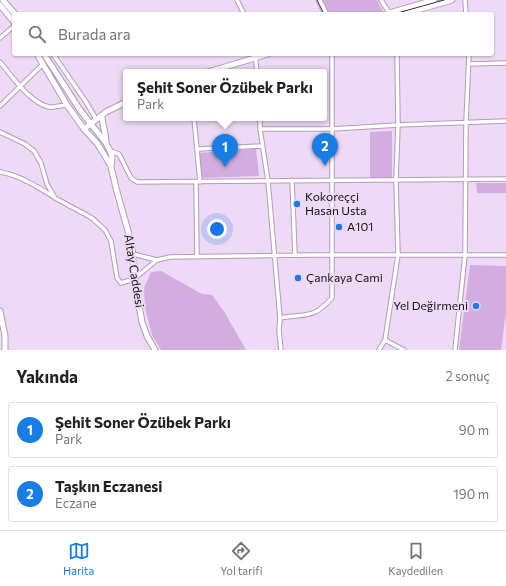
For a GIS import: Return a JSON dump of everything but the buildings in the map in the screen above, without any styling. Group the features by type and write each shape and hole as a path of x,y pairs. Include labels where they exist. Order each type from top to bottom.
{"main road":[{"path":"3,0 13,12"},
{"path":"315,0 321,12"},
{"path":"319,0 325,12"},
{"path":"395,12 434,0"},
{"path":"411,12 452,0"},
{"path":"0,5 12,20"},
{"name":"Altay Caddesi","path":"38,56 68,105 84,129 97,143 111,167 132,245 134,279 142,322 147,336 155,350"},
{"name":"Altay Caddesi","path":"45,56 80,110 106,143 112,158 111,167"},
{"path":"217,69 256,56"},
{"path":"84,129 102,115 123,104"},
{"path":"102,115 106,143"},
{"path":"0,310 5,336 5,350"}],"street":[{"path":"237,0 243,12"},
{"path":"381,0 387,12"},
{"path":"465,0 466,12"},
{"path":"0,38 12,28"},
{"path":"55,56 82,95 96,119"},
{"path":"256,56 257,69"},
{"path":"280,318 307,316 322,309 332,298 332,56"},
{"path":"379,350 385,340 398,255 396,181 398,126 397,56"},
{"path":"455,350 465,255 466,122 469,56"},
{"path":"0,62 34,100 49,107 68,105"},
{"path":"469,64 506,63"},
{"path":"0,106 43,64"},
{"path":"194,121 198,182 197,256"},
{"path":"260,121 262,146 268,181 280,318 278,331 281,350"},
{"path":"260,128 332,129 506,121"},
{"path":"0,132 25,144 34,151 41,163 47,184 55,198"},
{"path":"197,149 262,146"},
{"path":"110,151 119,154 131,178 135,182 506,179"},
{"path":"0,172 37,186 55,198 92,218 105,230 110,241 117,278 121,283 134,279 157,260 170,257 295,255 506,255"},
{"path":"292,180 295,255"},
{"path":"133,254 157,260"},
{"path":"385,340 404,350"}],"shaded area":[{"path":"321,0 377,0 383,12 327,12"},
{"path":"392,131 392,179 370,179 370,132"},
{"path":"256,149 259,176 200,178 198,153"},
{"path":"476,183 506,183 506,193 477,193"},
{"path":"470,265 506,266 506,312 501,350 459,350"},
{"path":"161,271 202,294 212,295 225,313 246,350 161,350 152,335 145,308 144,288 151,272"}],"tram line":[{"path":"317,0 323,12"},
{"path":"401,12 444,0"}],"place":[{"name":"Taşkın Eczanesi","path":"325,166"},
{"name":"Şehit Soner Özübek Parkı","path":"225,167"},
{"name":"Kokoreççi Hasan Usta","path":"297,204"},
{"name":"A101","path":"339,227"},
{"name":"Çankaya Cami","path":"298,278"},
{"name":"Yel Değirmeni","path":"476,306"}]}
